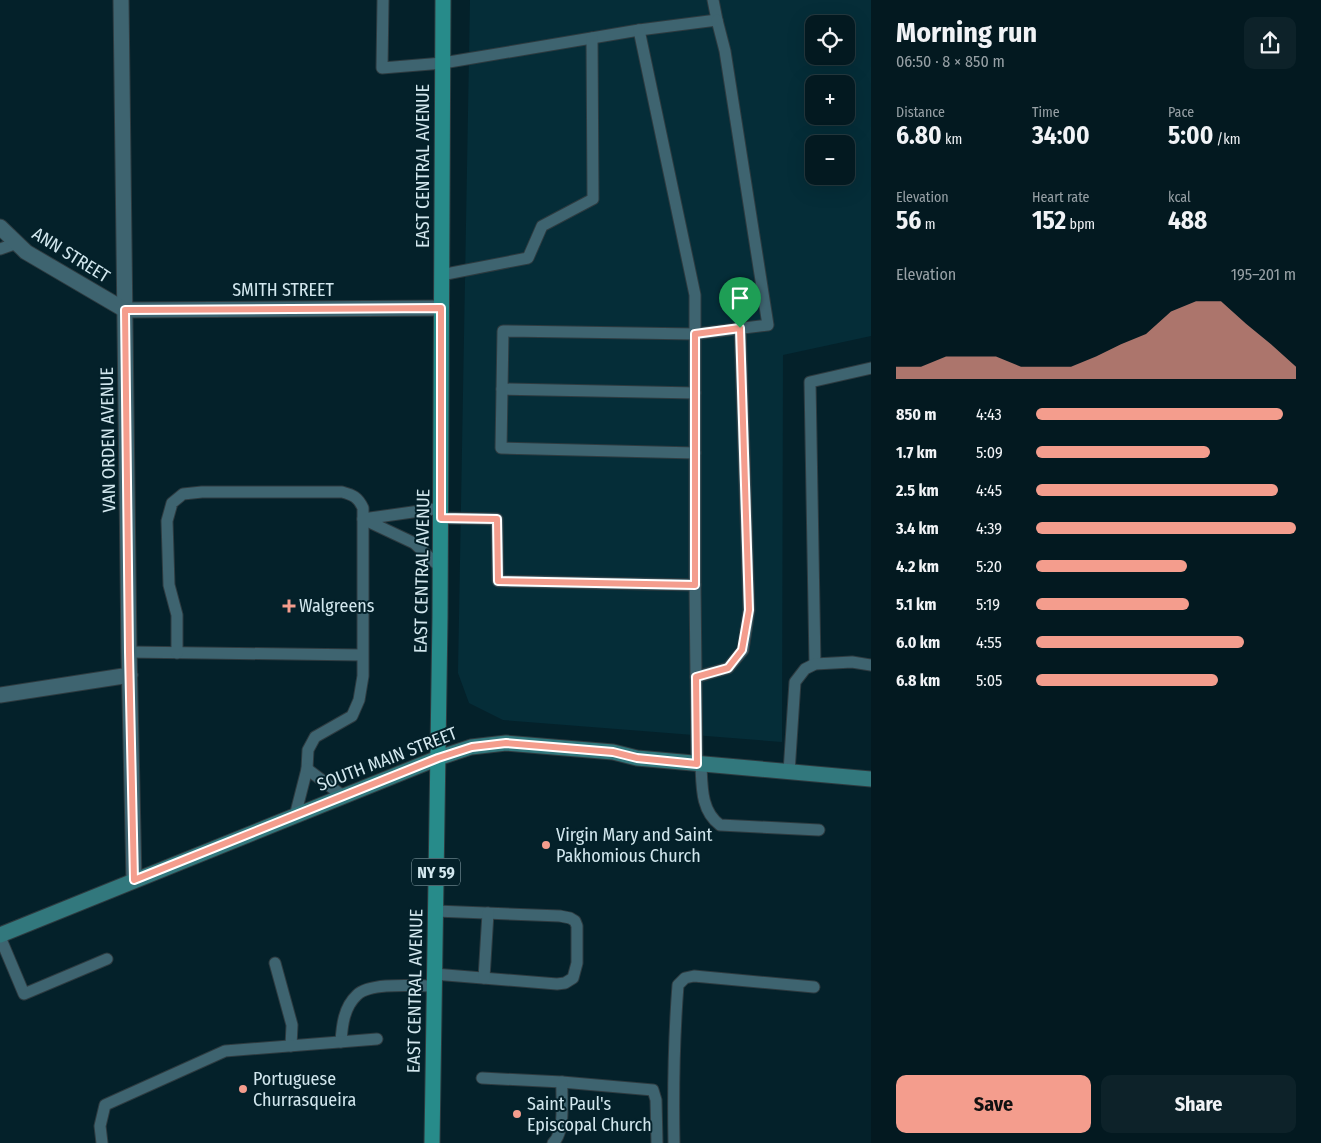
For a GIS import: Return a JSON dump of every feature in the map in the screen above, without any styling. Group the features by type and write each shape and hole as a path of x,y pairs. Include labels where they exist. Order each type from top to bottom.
{"main road":[{"name":"EAST CENTRAL AVENUE","path":"432,1143 441,568 443,0"},
{"name":"SOUTH MAIN STREET","path":"0,936 438,758 472,747 506,743 613,752 637,758 871,779"}],"street":[{"name":"VAN ORDEN AVENUE","path":"121,0 129,652 134,880"},
{"name":"ANN STREET","path":"0,227 26,252 125,310"},
{"name":"SMITH STREET","path":"125,310 441,308"},
{"path":"0,695 130,675"}],"lane":[{"path":"383,0 382,68 443,63 639,30 717,20"},
{"path":"695,453 501,448 503,330 695,334 768,324 725,51 713,0"},
{"path":"639,30 695,295 696,677 699,764 706,808 720,825 819,830"},
{"path":"441,275 528,258 542,226 593,199 592,38"},
{"path":"0,249 17,243"},
{"path":"696,677 728,668 742,650 749,610 740,328"},
{"path":"815,664 810,382 871,368"},
{"path":"502,389 695,393"},
{"path":"177,653 177,615 169,585 167,521 172,503 183,494 202,492 342,492 359,500 363,508 362,676 359,700 352,716 315,737 308,750 307,769 294,816"},
{"path":"363,519 441,513 497,519 498,581 695,585"},
{"path":"363,519 414,543 441,568"},
{"path":"129,652 362,655"},
{"path":"789,772 795,682 805,669 815,664 852,662 871,665"},
{"path":"307,769 344,796"},
{"path":"341,1042 342,1024 347,1008 358,994 369,988 434,980 484,978 557,984 565,983 573,978 577,963 577,926 575,921 570,918 436,911"},
{"path":"484,978 488,913"},
{"path":"0,936 24,994 107,959"},
{"path":"275,963 292,1024 291,1046"},
{"path":"674,1143 673,1098 678,985 685,978 694,976 814,987"},
{"path":"102,1143 100,1126 105,1105 225,1051 378,1039"},
{"path":"482,1078 562,1082 652,1090 656,1100 657,1143"},
{"path":"554,1143 558,1139 561,1129 562,1082"}],"shaded area":[{"path":"470,0 871,0 871,336 783,355 782,742 503,720 469,703 458,673"}],"place":[{"name":"Walgreens","path":"289,606"},
{"name":"Virgin Mary and Saint Pakhomious Church","path":"546,845"},
{"name":"Portuguese Churrasqueira","path":"243,1089"},
{"name":"Saint Paul's Episcopal Church","path":"517,1114"}],"route":[{"path":"441,308 441,518 497,519 498,581 695,585 695,334 740,328 749,610 742,650 728,668 696,677 697,764 637,758 613,752 506,743 472,747 438,758 134,880 125,310 441,308"}]}
